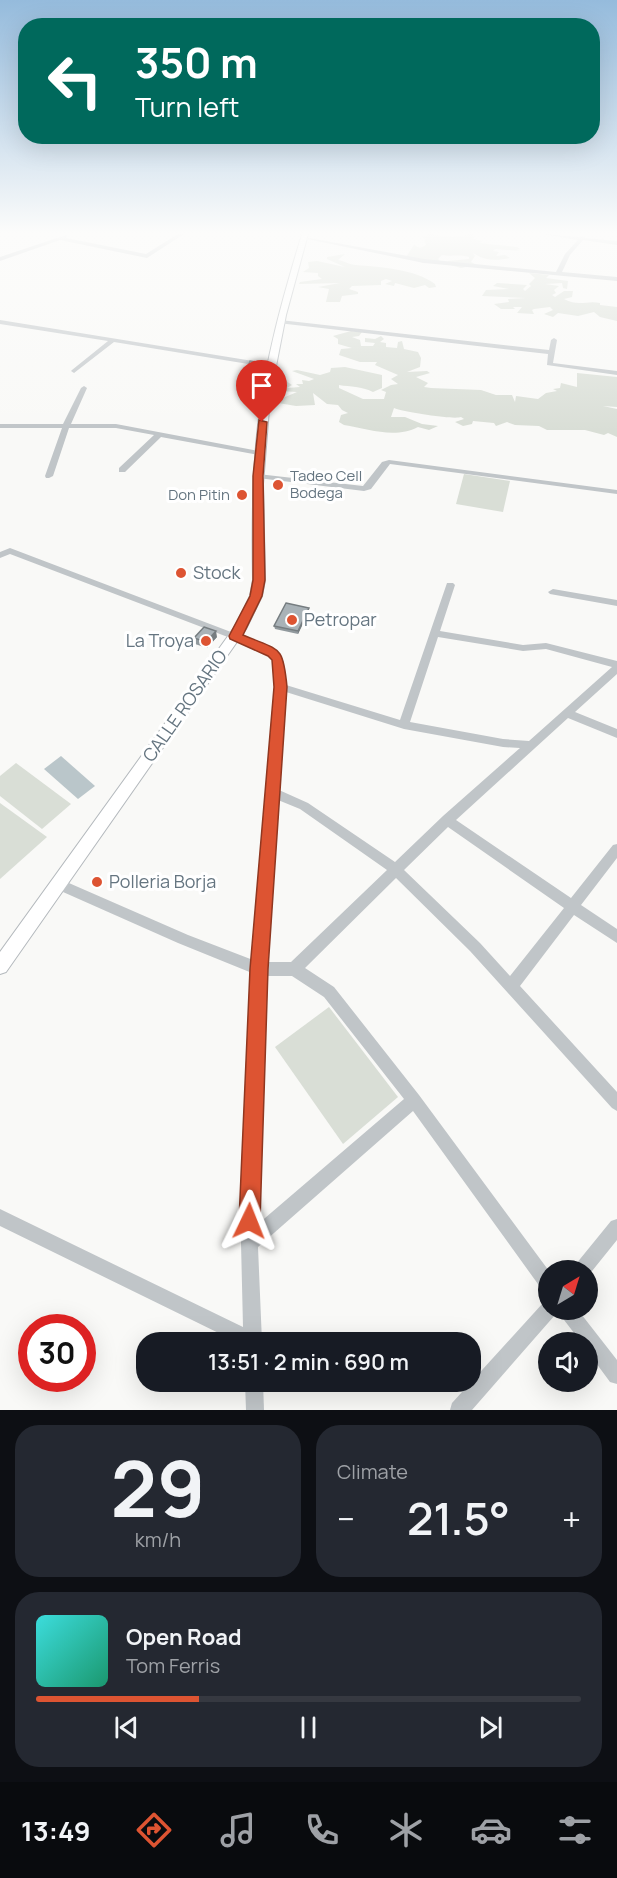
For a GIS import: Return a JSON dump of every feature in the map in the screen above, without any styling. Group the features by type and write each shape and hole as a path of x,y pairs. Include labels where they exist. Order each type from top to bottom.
{"main road":[{"name":"CALLE ROSARIO","path":"0,966 242,626 256,596 259,580 258,476 260,453 272,366 286,300"}],"street":[{"path":"0,322 272,366"},
{"path":"280,322 550,352"},
{"path":"74,371 111,340"},
{"path":"554,340 549,364 617,373"},
{"path":"49,476 66,426 84,388"},
{"path":"0,426 116,426 260,453"},
{"path":"122,470 160,434"},
{"path":"258,476 364,489 369,487 388,462 617,492"},
{"path":"0,555 10,551 235,636 272,652 278,659 281,687 259,969 249,1244 253,1332"},
{"path":"404,725 450,585"},
{"path":"553,592 617,603"},
{"path":"435,633 523,648 546,646 617,667"},
{"path":"294,969 447,820 617,667"},
{"path":"281,687 404,725 531,745"},
{"path":"568,713 617,734"},
{"path":"503,742 511,746 514,758"},
{"path":"273,793 304,806 395,869 475,947 617,1103"},
{"path":"447,820 617,937"},
{"path":"511,986 617,849"},
{"path":"58,884 183,939 259,969 294,969 329,992 414,1100 538,1270"},
{"path":"249,1244 414,1100"},
{"path":"0,1217 233,1332"},
{"path":"590,1260 617,1227"},
{"path":"459,1410 540,1320"},
{"path":"575,1320 617,1375"},
{"path":"254,1392 255,1410"}],"shaded area":[{"path":"327,300 341,300 340,302 326,302"},
{"path":"508,300 595,302 600,305 617,307 617,321 600,317 594,312 578,316 558,313 553,317 544,314 553,310 550,307 534,309 532,310 534,314 517,313 522,307 501,309 494,304 509,302"},
{"path":"351,331 362,332 359,336 352,337 360,340 361,346 373,346 375,343 365,342 365,338 375,339 381,336 384,339 380,342 386,343 386,347 397,348 398,342 402,341 404,349 418,352 421,358 420,367 407,372 427,371 430,373 416,377 428,383 424,387 481,390 496,395 512,395 515,402 516,396 538,399 546,393 557,391 553,389 560,388 561,383 577,387 577,373 617,377 617,407 603,406 617,409 617,437 608,433 604,435 585,430 547,430 539,426 515,425 507,422 496,426 494,423 473,421 472,424 463,426 455,422 464,419 461,417 429,415 394,408 391,417 405,417 422,424 438,426 429,430 418,427 409,431 381,432 344,425 339,422 341,415 348,413 338,405 327,404 313,393 315,405 296,406 278,403 278,400 297,392 279,391 276,386 286,381 292,385 287,388 300,387 296,384 303,384 302,380 314,379 292,371 320,375 330,372 331,368 345,367 382,375 382,388 373,392 339,385 339,388 363,399 384,399 386,392 381,390 398,384 391,379 398,375 375,365 377,362 360,362 339,355 341,349 352,348 338,344 338,339 333,336"},
{"path":"464,474 510,481 503,512 456,504"},
{"path":"61,756 95,786 78,799 44,769"},
{"path":"16,763 71,804 42,829 0,796 0,776"},
{"path":"0,803 47,837 0,879"},
{"path":"329,1007 398,1097 343,1144 275,1047"}],"building":[{"path":"250,361 263,363 261,365 249,364"},
{"name":"Petropar","path":"286,603 309,608 298,631 274,626"},
{"path":"204,627 216,631 206,642 194,638"}],"place":[{"name":"Tadeo Cell Bodega","path":"278,485"},
{"name":"Don Pitin","path":"242,495"},
{"name":"Stock","path":"181,573"},
{"name":"Petropar","path":"292,620"},
{"name":"La Troya","path":"206,641"},
{"name":"Polleria Borja","path":"97,882"}],"route":[{"path":"249,1221 259,969 281,687 278,659 272,652 235,636 256,596 259,580 258,476 262,422"}]}
